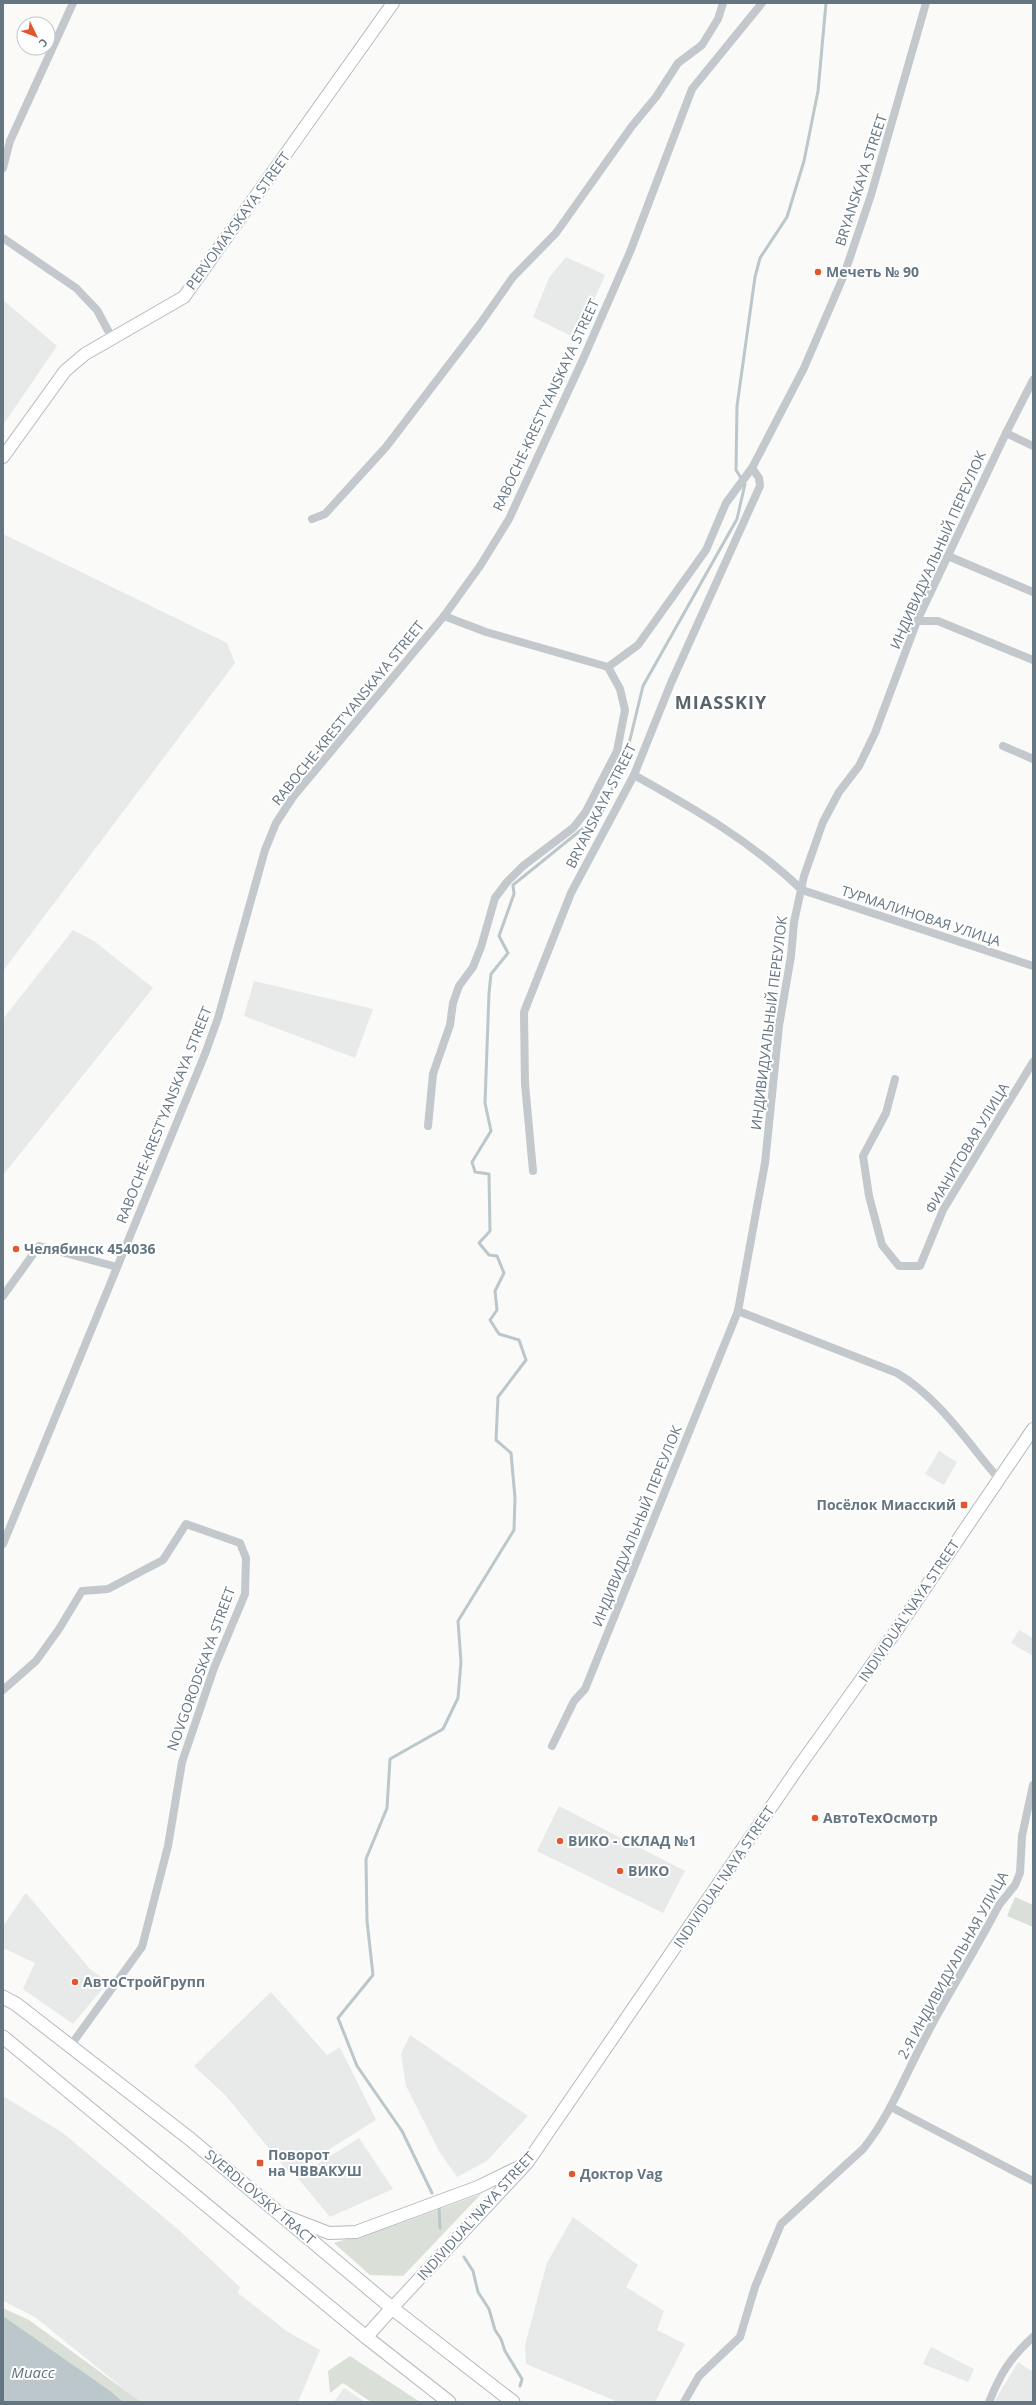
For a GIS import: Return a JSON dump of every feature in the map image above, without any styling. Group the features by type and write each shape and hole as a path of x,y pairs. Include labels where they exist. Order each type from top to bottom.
{"main road":[{"name":"PERVOMAYSKAYA STREET","path":"3,457 65,371 85,354 184,297 393,3"},
{"name":"INDIVIDUAL'NAYA STREET","path":"392,2308 527,2163 1033,1429"},
{"name":"SVERDLOVSKY TRACT","path":"3,1997 16,2004 71,2045 283,2215 392,2308 513,2402"},
{"path":"3,2037 366,2337 448,2402"},
{"path":"283,2215 312,2228 328,2233 356,2232 478,2187 527,2163"},
{"path":"366,2337 392,2308"}],"street":[{"path":"3,168 10,141 73,3"},
{"path":"312,519 325,514 386,447 480,324 513,277 556,233 632,126 656,97 678,63 702,45 718,19 723,3"},
{"name":"RABOCHE-KREST'YANSKAYA STREET","path":"3,1544 213,1033 265,850 276,823 293,797 444,616 480,566 509,519 532,474 630,252 692,89 762,3"},
{"name":"BRYANSKAYA STREET","path":"428,1126 433,1074 450,1025 453,1003 459,986 473,967 481,947 495,898 507,882 523,866 573,828 584,813 617,751 625,710 620,688 608,667 638,645 706,550 726,503 752,468 804,368 844,276 873,188 926,3"},
{"path":"3,238 76,288 97,310 112,338"},
{"name":"ИНДИВИДУАЛЬНЫЙ ПЕРЕУЛОК","path":"552,1746 574,1701 585,1689 738,1311 764,1163 779,1026 794,922 804,876 823,822 839,792 858,766 875,733 917,621 1006,433 1033,380"},
{"path":"1006,433 1033,446"},
{"name":"BRYANSKAYA STREET","path":"533,1171 525,1084 524,1012 571,893 634,775 671,683 760,486 760,478 752,468"},
{"path":"948,556 1033,592"},
{"path":"444,616 486,632 608,667"},
{"path":"917,621 938,621 1033,660"},
{"path":"1003,746 1033,759"},
{"path":"634,775 706,815 774,863 802,890"},
{"name":"ТУРМАЛИНОВАЯ УЛИЦА","path":"802,890 1033,966"},
{"name":"ФИАНИТОВАЯ УЛИЦА","path":"895,1079 886,1113 863,1156 869,1196 882,1245 899,1266 920,1266 943,1210 1033,1062"},
{"path":"3,1296 39,1246 117,1267"},
{"path":"738,1311 897,1373 922,1389 939,1407 999,1479"},
{"name":"NOVGORODSKAYA STREET","path":"3,1690 36,1660 59,1629 82,1591 108,1589 163,1560 186,1524 240,1543 246,1558 245,1594 214,1668 182,1762 168,1846 142,1947 71,2045"},
{"name":"2-Я ИНДИВИДУАЛЬНАЯ УЛИЦА","path":"684,2402 699,2376 740,2337 755,2288 781,2224 863,2149 874,2135 891,2107 926,2036 999,1905 1015,1886 1020,1873 1022,1836 1033,1785"},
{"path":"891,2107 1033,2181"},
{"path":"989,2402 1001,2373 1018,2351 1033,2338"}],"shaded area":[{"path":"566,257 605,275 577,339 533,317 549,278"},
{"path":"3,300 57,346 3,425"},
{"path":"3,534 227,643 235,663 3,971"},
{"path":"73,930 94,941 153,988 3,1175 3,1019"},
{"path":"254,981 373,1009 355,1058 244,1016"},
{"path":"939,1451 957,1462 944,1485 925,1474"},
{"path":"1019,1630 1033,1638 1033,1656 1011,1643"},
{"path":"559,1806 685,1871 663,1913 537,1851"},
{"path":"26,1893 90,1969 108,1982 73,2024 23,1989 35,1963 3,1948 3,1926"},
{"path":"1015,1897 1033,1905 1033,1927 1007,1916"},
{"path":"271,1992 327,2055 340,2047 376,2120 290,2174 226,2096 194,2066"},
{"path":"410,2035 528,2116 487,2161 457,2177 439,2151 406,2086 401,2054"},
{"path":"3,2096 63,2133 180,2231 240,2287 238,2293 288,2332 320,2350 298,2402 140,2402 35,2317 3,2301"},
{"path":"359,2138 393,2189 330,2217 297,2177"},
{"path":"481,2194 403,2276 370,2275 334,2243 401,2223"},
{"path":"573,2217 638,2265 626,2287 664,2311 657,2330 685,2344 655,2402 618,2402 526,2364 525,2345 547,2263"},
{"path":"3,2308 29,2320 141,2402 123,2402 3,2316"},
{"path":"931,2347 974,2369 968,2382 923,2364"},
{"path":"350,2356 420,2402 371,2402 343,2383 330,2393 328,2371"},
{"path":"1018,2362 1033,2372 1033,2402 994,2402"},
{"path":"344,2388 365,2402 334,2402"}],"water":[{"name":"Миасс","path":"3,2316 110,2391 123,2402 3,2402"}],"waterway":[{"path":"432,2193 402,2131 357,2066 338,2018 373,1975 367,1921 366,1859 387,1808 390,1759 443,1729 458,1698 461,1662 458,1621 514,1530 515,1498 511,1453 496,1440 498,1397 526,1360 519,1340 499,1334 490,1320 497,1310 495,1291 504,1273 497,1256 489,1255 479,1243 490,1231 489,1174 475,1172 472,1162 491,1131 485,1103 491,974 508,953 499,936 514,894 513,885 602,813 626,756 643,686 737,519 745,484 736,470 737,406 755,277 760,258 787,217 804,161 818,91 826,3"},
{"path":"439,2207 440,2228"},
{"path":"464,2257 473,2271 478,2292 489,2309 495,2330 501,2339 505,2351 522,2379 520,2386"}],"place":[{"name":"Мечеть № 90","path":"818,272"},
{"name":"Челябинск 454036","path":"16,1249"},
{"name":"Посёлок Миасский","path":"964,1505"},
{"name":"АвтоТехОсмотр","path":"815,1818"},
{"name":"ВИКО - СКЛАД №1","path":"560,1841"},
{"name":"ВИКО","path":"620,1871"},
{"name":"АвтоСтройГрупп","path":"75,1982"},
{"name":"Поворот на ЧВВАКУШ","path":"260,2163"},
{"name":"Доктор Vag","path":"572,2174"}],"district":[{"name":"MIASSKIY","path":"721,703"}]}
